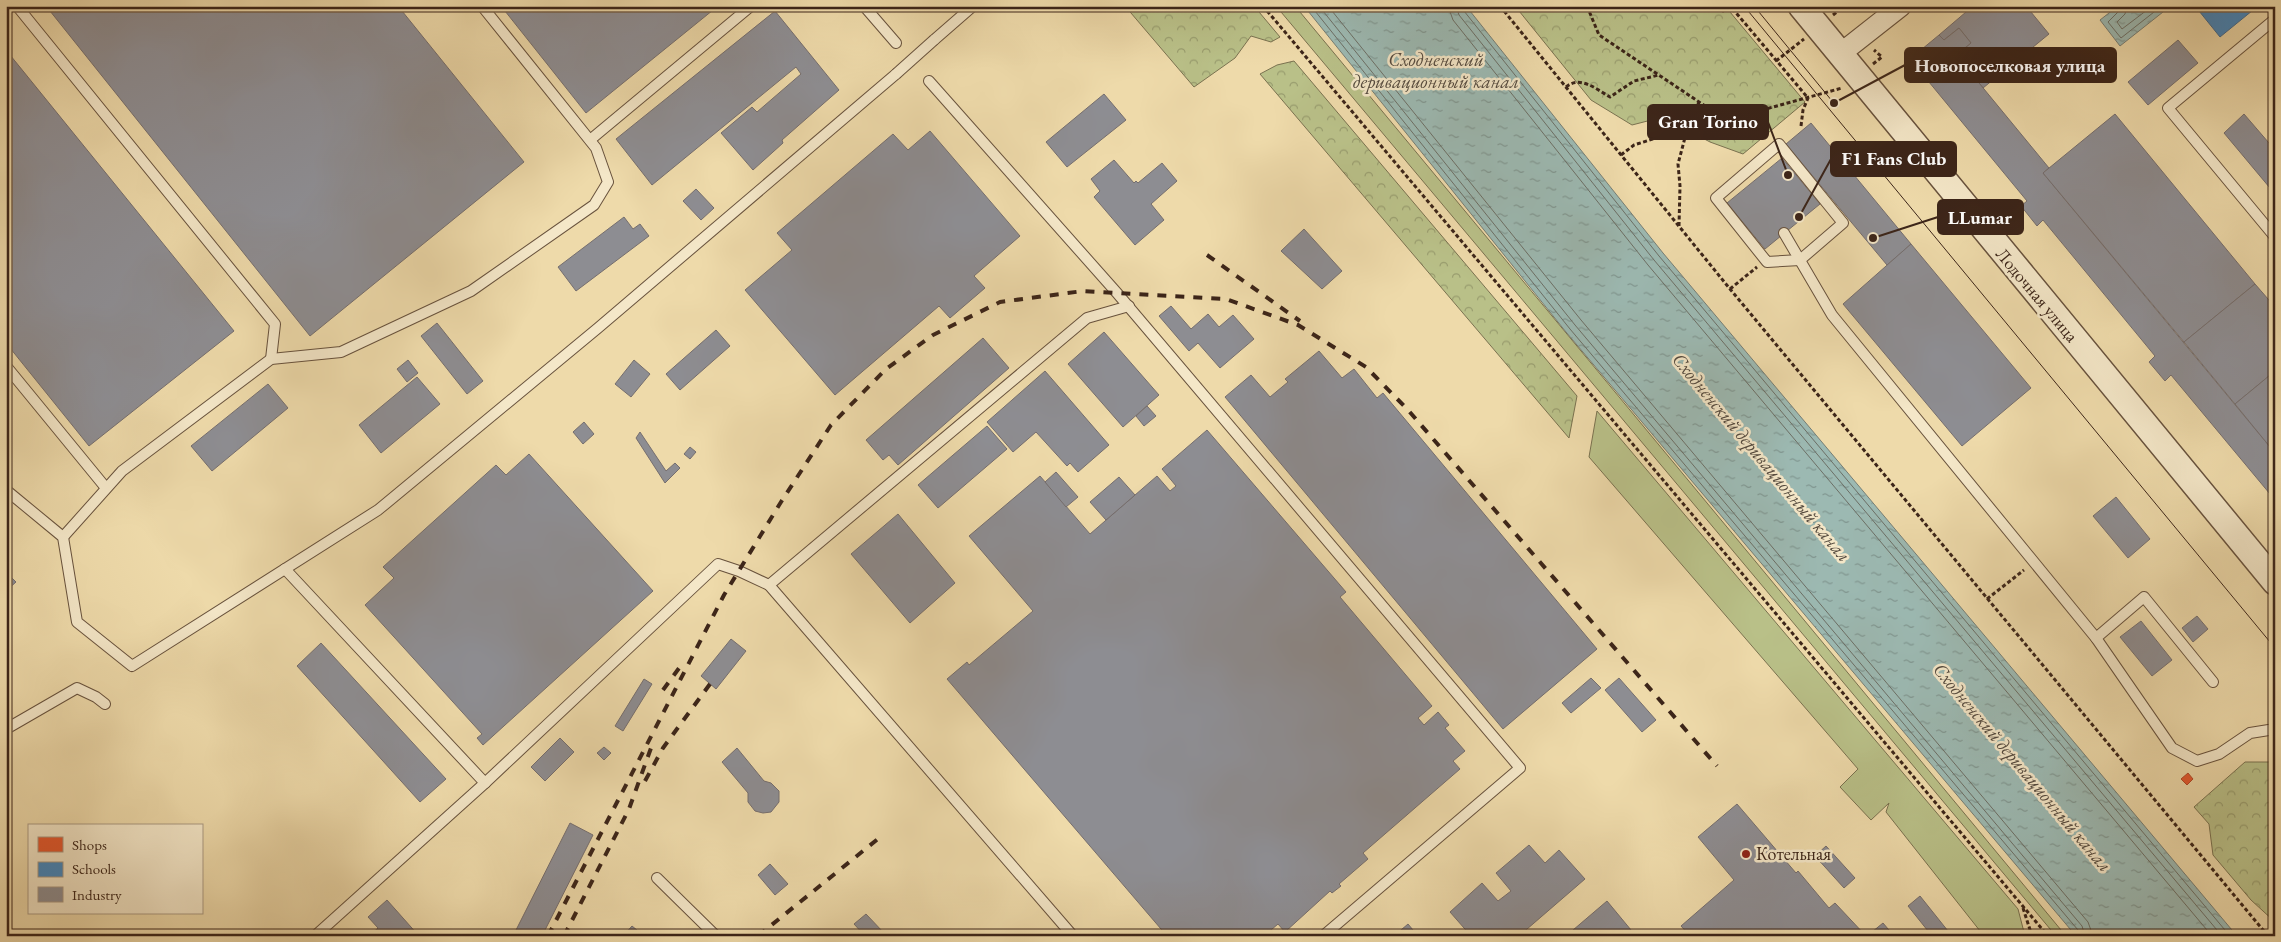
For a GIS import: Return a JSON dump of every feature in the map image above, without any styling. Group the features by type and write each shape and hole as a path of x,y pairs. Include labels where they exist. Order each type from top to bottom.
{"street":[{"name":"Лодочная улица","path":"1802,6 2275,582"},
{"path":"1840,54 1901,6"}],"lane":[{"path":"17,6 275,324 271,359"},
{"path":"63,537 122,470 271,359 341,352 471,291 594,205 608,182 596,148 482,6"},
{"path":"590,140 751,6"},
{"path":"864,6 896,43"},
{"path":"6,490 63,537 77,622 132,666 378,510 598,328 973,6"},
{"path":"2275,19 2168,108 2275,237"},
{"path":"929,81 1129,306 1520,768 1323,936"},
{"path":"1780,144 1843,223 1800,260 1767,262 1716,198 1780,144"},
{"path":"1740,178 1747,187"},
{"path":"1784,233 1832,315 2096,638 2172,748 2197,761 2219,754 2250,733 2275,729"},
{"path":"769,585 1087,318 1129,306"},
{"path":"6,366 106,488"},
{"path":"314,936 485,783 718,564 739,571 769,585 1073,936"},
{"path":"285,569 485,783"},
{"path":"2096,638 2144,597 2213,682"},
{"path":"6,729 78,688 96,696 105,704"},
{"path":"657,878 716,936"}],"path":[{"path":"1263,6 2048,936"},
{"path":"1500,6 1730,289 2268,936"},
{"path":"1587,6 1599,35 1726,120 1844,87"},
{"path":"1715,6 1723,11 1732,8 1808,98"},
{"path":"1831,16 1844,6"},
{"path":"1776,61 1808,35"},
{"path":"1566,87 1572,81 1580,82 1610,97 1634,81 1659,75"},
{"path":"1801,126 1803,110 1808,98"},
{"path":"1679,226 1680,192 1678,164 1687,130 1699,102"},
{"path":"1621,155 1634,145 1670,132 1687,130 1721,117"},
{"path":"1730,289 1755,268"},
{"path":"1988,599 2035,562"},
{"path":"2022,904 2032,936"}],"green space":[{"path":"1125,6 1254,6 1280,37 1271,42 1251,36 1235,58 1194,87"},
{"path":"1276,6 1295,6 2066,936 2056,936"},
{"path":"1515,6 1725,6 1805,102 1743,154 1710,142 1663,117 1632,125 1591,100"},
{"path":"1294,61 1577,396 1569,438 1260,74 1277,65"},
{"path":"1597,411 2018,909 2025,936 1984,936 1886,812 1889,803 1871,820 1840,787 1858,769 1589,457"},
{"path":"2245,762 2275,762 2275,922 2251,900 2213,855 2209,824 2194,807"}],"water":[{"name":"Сходненский деривационный канал","path":"1304,6 1466,6 1663,253 2237,936 2076,936 1566,332"},
{"path":"2118,6 2158,6 2163,12 2120,46 2100,20"}],"building: Shops":[{"path":"2188,773 2193,779 2187,785 2181,779"}],"building: Schools":[{"path":"2195,6 2258,6 2220,37"}],"building: Industry":[{"path":"46,6 398,6 524,162 310,336"},
{"path":"501,6 718,6 586,113"},
{"path":"1973,6 2026,6 2049,34 1983,88 1956,55 1971,43 1959,28 1944,40 1939,35"},
{"path":"775,11 839,90 782,140 783,143 753,170 721,133 752,107 757,112 801,74 796,67 652,185 616,139"},
{"path":"1959,28 1971,43 1956,55 2049,168 2043,173 2275,453 2275,500 2171,375 2165,381 2149,362 2155,356 2043,220 2037,226 2021,206 2027,201 1910,59 1939,35 1944,40"},
{"path":"2178,40 2198,63 2148,105 2128,82"},
{"path":"6,50 234,331 89,446 6,343"},
{"path":"1104,94 1126,120 1067,167 1046,142"},
{"path":"2115,114 2255,284 2184,342 2043,173"},
{"path":"2244,114 2275,150 2275,194 2224,133"},
{"path":"1811,123 1911,244 1887,265 1786,144"},
{"path":"930,131 1020,236 974,276 985,288 950,318 939,306 835,395 745,290 792,250 777,233 893,134 908,150"},
{"path":"1782,158 1820,204 1765,249 1727,203"},
{"path":"1114,160 1134,183 1136,181 1138,183 1162,163 1177,181 1151,204 1164,220 1135,245 1094,197 1100,191 1091,179"},
{"path":"696,189 714,208 701,220 683,201"},
{"path":"624,217 633,229 640,224 649,236 576,291 558,267"},
{"path":"1304,229 1342,271 1322,289 1281,251"},
{"path":"1911,244 2031,388 1962,446 1843,304"},
{"path":"2255,284 2275,307 2275,371 2235,404 2184,342"},
{"path":"1171,306 1191,329 1208,314 1219,327 1233,315 1254,339 1220,368 1198,343 1189,351 1159,316"},
{"path":"437,323 483,381 467,394 421,336"},
{"path":"716,330 730,346 680,390 666,374"},
{"path":"1104,332 1159,395 1123,427 1068,364"},
{"path":"983,338 1009,368 898,465 889,455 883,460 866,440"},
{"path":"1319,351 1342,378 1354,369 1377,398 1383,393 1597,649 1503,729 1225,397 1251,375 1270,397 1288,382 1285,379"},
{"path":"408,360 418,373 407,382 397,369"},
{"path":"634,360 650,374 631,397 615,384"},
{"path":"1045,371 1109,445 1078,472 1070,463 1067,466 1036,432 1013,452 987,422"},
{"path":"2275,371 2275,453 2235,404"},
{"path":"417,377 440,404 381,453 359,425"},
{"path":"268,384 288,408 212,471 191,446"},
{"path":"1147,406 1156,416 1144,426 1136,416"},
{"path":"584,422 594,434 583,444 573,432"},
{"path":"987,426 1007,449 938,508 918,485"},
{"path":"1207,430 1346,592 1340,597 1432,706 1418,718 1424,725 1438,712 1449,725 1445,728 1465,751 1453,761 1460,769 1363,853 1368,859 1339,884 1341,886 1332,893 1330,891 1285,932 1278,924 1264,936 1167,936 947,679 967,662 969,665 1033,611 969,536 1040,476 1090,534 1157,476 1170,491 1176,486 1162,469"},
{"path":"640,432 666,471 675,463 680,468 665,483 636,438"},
{"path":"690,447 696,452 690,459 684,454"},
{"path":"529,454 653,591 483,745 477,738 482,734 365,605 394,578 383,567 496,465 506,475"},
{"path":"1056,472 1078,497 1066,507 1045,482"},
{"path":"1119,477 1135,495 1106,520 1090,502"},
{"path":"2116,497 2150,539 2128,558 2093,516"},
{"path":"898,514 955,583 910,623 851,554"},
{"path":"6,572 16,582 6,591"},
{"path":"2197,616 2208,629 2193,642 2182,628"},
{"path":"2141,621 2172,660 2152,676 2120,637"},
{"path":"731,639 746,651 716,689 701,676"},
{"path":"321,643 446,779 420,802 297,666"},
{"path":"1591,678 1601,688 1571,713 1562,703"},
{"path":"1619,678 1656,720 1642,732 1605,690"},
{"path":"644,679 652,684 623,731 615,726"},
{"path":"560,738 574,752 545,781 531,767"},
{"path":"604,747 611,753 604,760 597,753"},
{"path":"737,748 764,781 771,783 779,791 779,802 771,812 755,811 748,802 748,793 722,762"},
{"name":"Котельная","path":"1737,804 1796,873 1798,871 1829,908 1835,903 1866,936 1774,936 1769,930 1763,936 1690,936 1681,926 1734,880 1698,837"},
{"path":"570,823 593,835 542,936 513,936"},
{"path":"1529,845 1545,863 1559,850 1585,879 1519,936 1471,936 1450,912 1482,883 1498,901 1511,891 1496,873"},
{"path":"1826,846 1855,878 1844,888 1815,856"},
{"path":"770,864 788,884 775,895 758,875"},
{"path":"1920,896 1952,936 1932,936 1908,906"},
{"path":"387,900 419,936 369,936 378,928 368,917"},
{"path":"1607,901 1636,936 1566,936"},
{"path":"866,914 884,933 881,936 865,936 854,924"},
{"path":"1883,923 1894,936 1867,936"},
{"path":"1408,924 1418,936 1394,936"},
{"path":"632,926 643,935 623,936"}],"tram line":[{"path":"1744,6 2275,648"},
{"path":"1754,6 1837,107"}],"railway":[{"path":"1207,255 1300,321"},
{"path":"548,936 724,595 831,425 886,369 933,335 1000,302 1083,291 1226,299 1298,325 1366,367 1408,410 1717,766"},
{"path":"663,690 682,664"},
{"path":"645,781 663,748 710,684"},
{"path":"564,936 629,809 651,748"},
{"path":"758,936 879,838"}],"place":[{"name":"Новопоселковая улица","path":"1834,103"},
{"name":"Gran Torino","path":"1788,175"},
{"name":"F1 Fans Club","path":"1799,217"},
{"name":"LLumar","path":"1873,238"},
{"name":"Котельная","path":"1746,854"}]}
